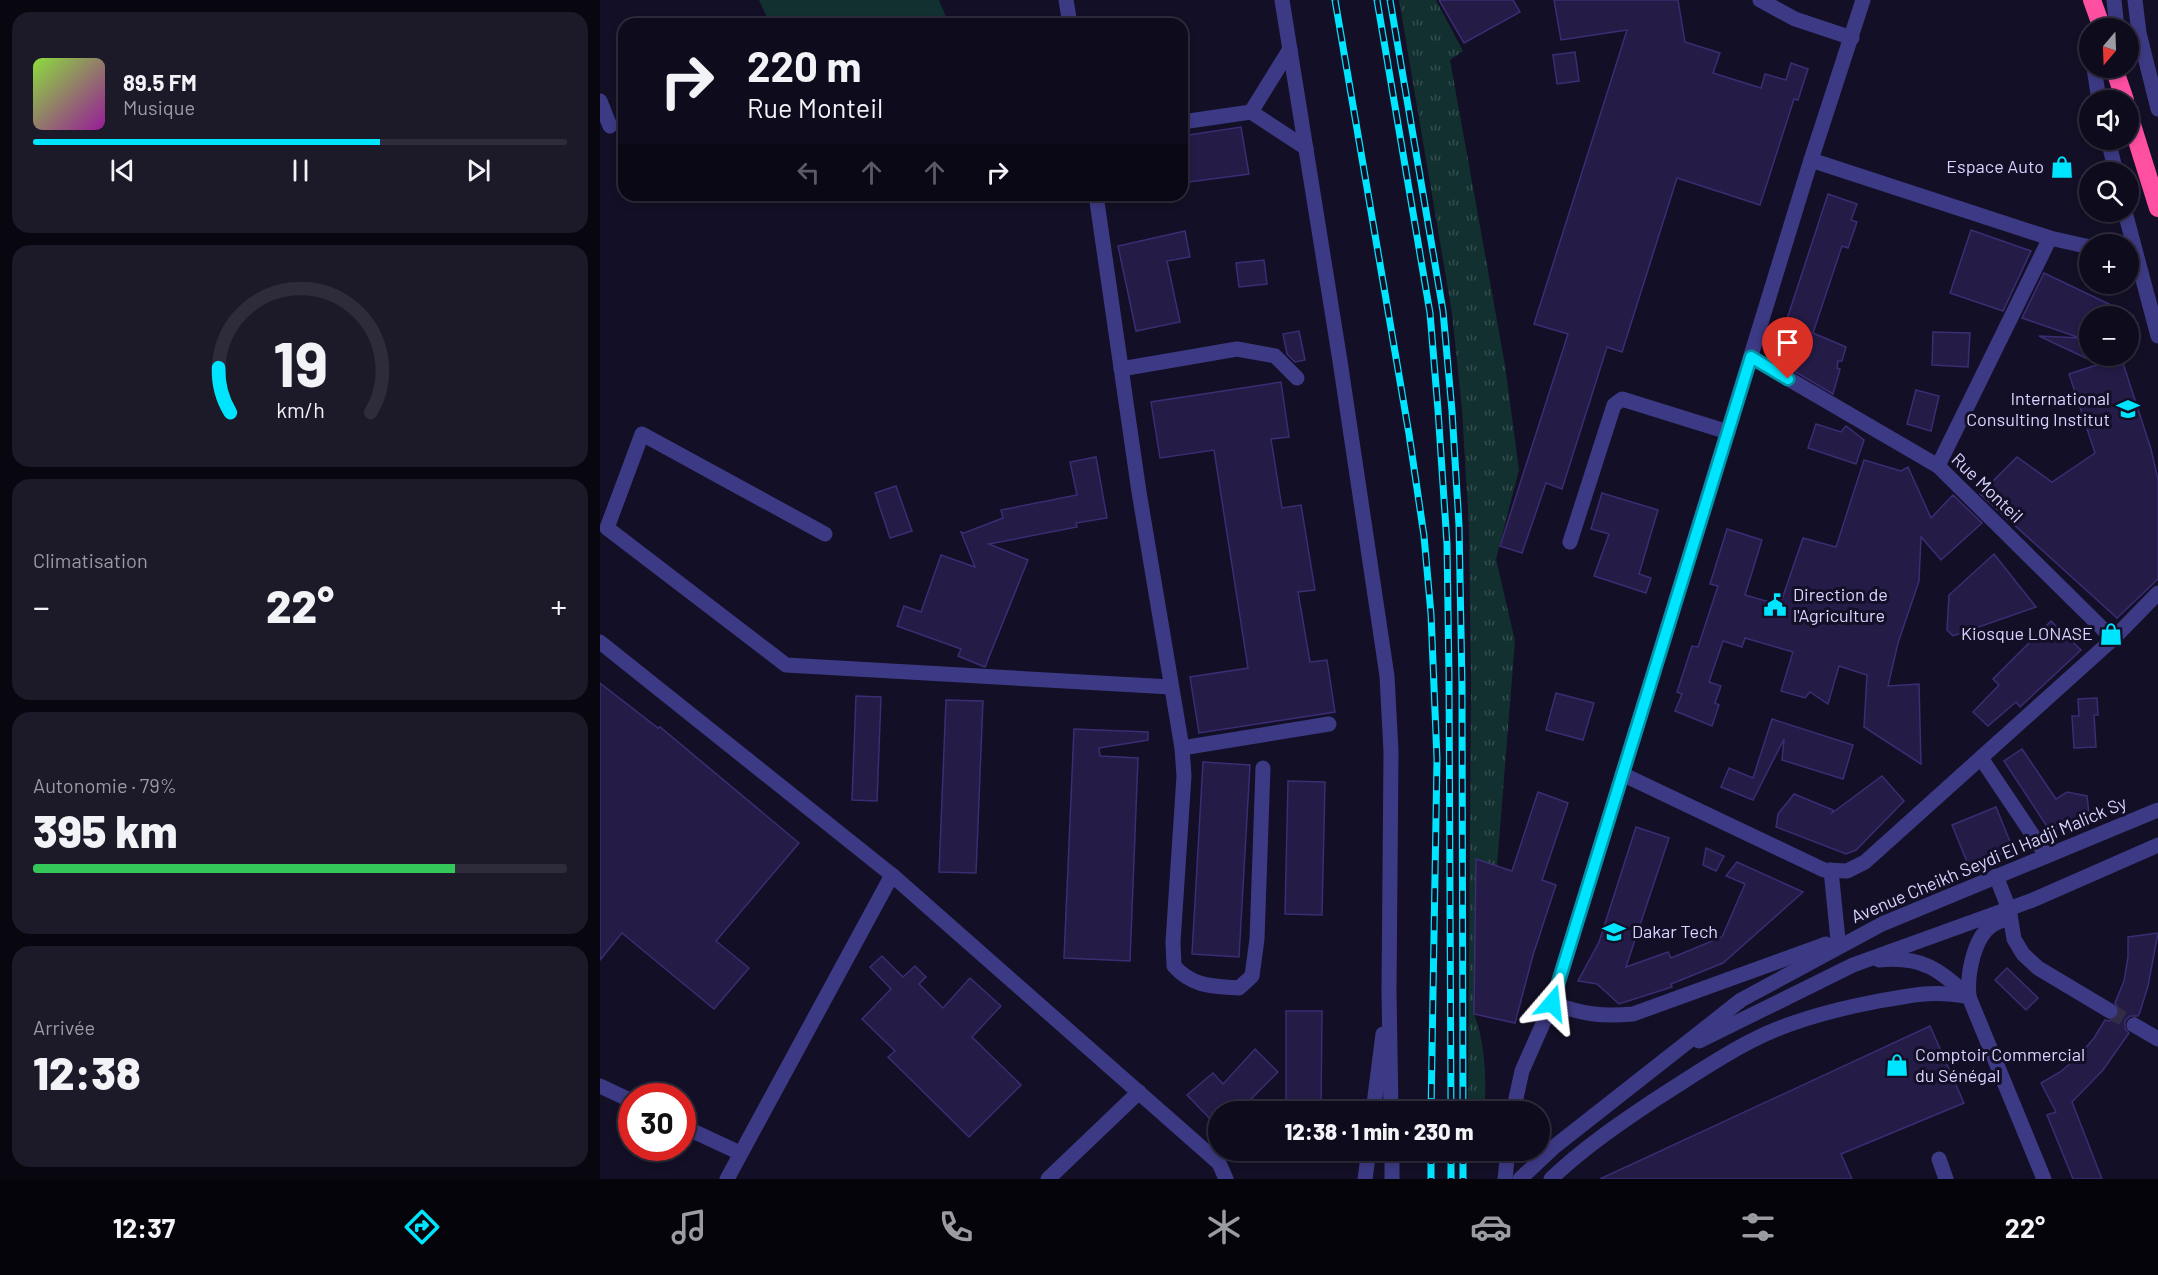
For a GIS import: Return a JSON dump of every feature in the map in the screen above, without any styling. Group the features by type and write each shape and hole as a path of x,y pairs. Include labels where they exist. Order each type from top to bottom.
{"highway":[{"path":"2093,3 2098,18"},
{"path":"2139,146 2158,208"}],"street":[{"path":"1066,0 1069,18"},
{"path":"1282,0 1387,676 1391,752 1389,992 1391,1101"},
{"path":"1760,0 1795,19 1852,38"},
{"path":"1515,1101 1522,1071 1552,1003 1811,160 1863,0"},
{"path":"2114,0 2116,18"},
{"path":"2135,0 2139,33 2158,109"},
{"path":"2093,3 2094,18"},
{"path":"1251,112 1290,49"},
{"path":"600,101 610,126"},
{"path":"1188,121 1251,112 1306,148"},
{"path":"1811,160 2050,238 2079,245"},
{"path":"1097,201 1139,492 1182,748 1184,776 1173,942 1174,966 1185,978 1208,986 1239,988 1252,976 1257,939 1263,768"},
{"path":"1938,466 2050,238"},
{"path":"2139,274 2158,336"},
{"path":"1121,369 1236,349 1275,356 1297,378"},
{"name":"Rue Monteil","path":"1751,357 1938,466 2113,639"},
{"path":"1570,542 1614,405 1618,401 1622,399 1728,432"},
{"path":"825,534 642,434 607,528 786,665 1171,687"},
{"path":"1622,774 1824,870 1847,871 1865,862 2113,639 2158,593"},
{"path":"600,642 892,875 1220,1163 1226,1179"},
{"path":"1182,748 1329,724"},
{"path":"1981,758 2046,855"},
{"name":"Avenue Cheikh Seydi El Hadji Malick Sy","path":"1677,1052 1741,1000 1882,924 2158,810"},
{"path":"1520,1179 1554,1147 1677,1052 1853,965 2009,913 2158,845"},
{"path":"1831,870 1838,940"},
{"path":"727,1179 892,875"},
{"path":"1996,876 2009,913 2014,939 2023,954 2038,968 2110,1011"},
{"path":"2009,913 1992,925 1982,936 1970,966 1969,997 2044,1179"},
{"path":"1552,1003 1606,1017 1633,1014 1882,924"},
{"path":"1853,965 1881,960 1906,959 1926,965 1945,975 1969,997"},
{"path":"1374,1101 1389,992"},
{"path":"1551,1179 1625,1120 1716,1060 1754,1039 1789,1024 1841,1008 1921,993 1947,993 1969,997"},
{"path":"2134,1025 2158,1039"},
{"path":"600,1086 618,1094"},
{"path":"1048,1179 1139,1092"},
{"path":"696,1133 740,1153"},
{"path":"1940,1159 1946,1179"},
{"path":"1365,1179 1367,1161"},
{"path":"1392,1161 1392,1179"},
{"path":"1505,1179 1507,1161"}],"green space":[{"path":"759,0 939,0 946,18 767,18"},
{"path":"1399,0 1436,0 1463,51 1450,60 1505,365 1519,470 1496,559 1515,641 1497,866 1476,860 1474,1014 1481,1036 1484,1101 1468,1101 1471,686 1469,528 1462,410 1452,313"}],"building":[{"path":"1439,0 1513,0 1520,12 1464,43"},
{"path":"1554,0 1678,0 1685,42 1720,53 1713,73 1761,88 1765,74 1786,80 1791,63 1808,69 1798,100 1794,99 1760,205 1677,178 1622,352 1607,347 1562,489 1546,483 1522,553 1500,546 1568,334 1534,324 1627,30 1561,40"},
{"path":"1575,52 1579,81 1557,84 1553,55"},
{"path":"1241,127 1249,174 1188,182 1188,135"},
{"path":"1828,194 1857,204 1851,220 1857,222 1848,248 1842,246 1813,333 1846,347 1842,361 1838,361 1837,368 1840,369 1833,394 1772,358"},
{"path":"1971,230 2031,251 2003,311 1950,293"},
{"path":"1185,231 1190,257 1167,261 1180,322 1136,331 1118,246"},
{"path":"1264,260 1267,284 1239,287 1236,263"},
{"path":"2044,273 2079,290 2079,294 2088,294 2113,306 2079,306 2079,338 2022,318"},
{"path":"1299,331 1305,360 1295,362 1287,354 1283,334"},
{"path":"1933,332 1970,333 1968,367 1932,365"},
{"path":"2039,336 2079,338 2079,355"},
{"path":"2093,366 2124,366 2151,449 2158,479 2158,579 2117,618 1980,494 2017,457 2052,482 2095,453 2069,374"},
{"path":"1281,382 1289,437 1271,439 1282,508 1301,505 1315,590 1298,592 1310,662 1327,660 1335,712 1199,733 1190,677 1248,668 1214,450 1160,458 1151,402"},
{"path":"1916,390 1939,396 1931,431 1907,424"},
{"path":"1816,424 1841,432 1846,426 1864,440 1856,464 1808,448"},
{"path":"1096,457 1107,518 1076,523 1077,527 989,544 1028,560 985,667 958,656 961,649 897,626 904,606 921,612 941,555 975,567 961,532 964,533 1003,518 1001,510 1077,495 1070,462"},
{"path":"1864,460 1901,471 1908,467 1931,518 1953,495 1982,523 1941,560 1921,537 1919,581 1898,643 1888,686 1919,684 1921,764 1864,727 1867,675 1839,666 1828,704 1810,692 1805,698 1781,691 1793,652 1745,638 1742,647 1723,641 1709,682 1721,686 1715,703 1719,705 1712,726 1675,711 1682,694 1677,692 1692,646 1698,647 1718,586 1710,584 1727,529 1762,540 1745,595 1780,605 1803,538 1836,547"},
{"path":"896,486 912,531 890,538 875,493"},
{"path":"1602,493 1658,510 1639,574 1651,578 1646,593 1594,576 1609,534 1591,529"},
{"path":"1994,554 2036,607 1953,636 1947,630 1949,595"},
{"path":"2051,621 2081,650 2020,707 2016,702 1988,726 1973,712 1999,685 1993,679"},
{"path":"600,683 658,728 660,727 799,843 716,941 749,968 714,1009 622,933 600,960"},
{"path":"1556,693 1594,703 1583,740 1546,730"},
{"path":"856,696 881,697 877,801 852,800"},
{"path":"2097,698 2098,715 2094,715 2096,747 2074,748 2072,716 2079,716 2078,699"},
{"path":"946,700 983,701 976,873 939,872"},
{"path":"1772,719 1853,745 1843,779 1782,760 1784,739 1753,800 1721,787 1729,768 1753,778"},
{"path":"1074,729 1148,732 1148,740 1099,748 1100,756 1138,758 1130,961 1064,958"},
{"path":"2022,749 2056,799 2067,792 2087,796 2089,814 2050,831 2004,761"},
{"path":"1203,762 1250,765 1239,957 1192,954"},
{"path":"1882,776 1904,801 1856,850 1846,854 1776,827 1778,814 1794,794 1833,810 1832,813"},
{"path":"1288,781 1325,782 1322,915 1285,914"},
{"path":"1538,792 1568,803 1542,880 1556,885 1533,955 1515,1023 1474,1014 1476,859 1512,871"},
{"path":"1996,807 2013,849 1969,867 1952,825"},
{"path":"1636,827 1669,838 1626,967 1668,952 1671,958 1722,937 1745,884 1726,876 1737,862 1803,892 1723,963 1671,984 1672,987 1619,1004 1597,984 1578,981 1599,942"},
{"path":"1706,848 1724,856 1716,871 1703,865"},
{"path":"2158,933 2148,986 2138,1016 2130,1016 2125,1021 2125,1029 2129,1033 2103,1070 2072,1102 2102,1179 2073,1179 2047,1115 2056,1112 2041,1083 2060,1072 2077,1058 2094,1038 2105,1020 2110,1021 2118,1016 2120,1011 2115,1003 2124,981 2128,957 2128,937"},
{"path":"882,956 903,977 915,966 926,977 919,984 943,1008 970,978 1001,1006 972,1037 1021,1085 969,1137 888,1057 895,1051 862,1019 891,989 870,967"},
{"path":"2007,968 2038,998 2026,1010 1995,980"},
{"path":"1286,1011 1322,1011 1321,1101 1286,1101"},
{"name":"Comptoir Commercial du Sénégal","path":"1930,1026 1964,1103 1841,1154 1852,1179 1600,1179"},
{"path":"1255,1049 1278,1072 1249,1101 1208,1101 1208,1117 1187,1095 1213,1073 1223,1084"}],"tunnel":[{"path":"2110,1011 2134,1025"}],"railway":[{"path":"1335,0 1409,434 1424,536 1431,614 1437,759 1431,1101"},
{"path":"1377,0 1430,313 1438,410 1447,544 1451,1101"},
{"path":"1390,0 1443,311 1452,411 1459,525 1462,684 1463,1101"},
{"path":"1431,1161 1431,1179"},
{"path":"1451,1161 1451,1179"},
{"path":"1463,1161 1463,1179"}],"place":[{"name":"Espace Auto","path":"2062,167"},
{"name":"International Consulting Institut","path":"2128,409"},
{"name":"Direction de l'Agriculture","path":"1775,605"},
{"name":"Kiosque LONASE","path":"2111,634"},
{"name":"Dakar Tech","path":"1614,932"},
{"name":"Comptoir Commercial du Sénégal","path":"1897,1065"}],"route":[{"path":"1552,1003 1751,357 1788,379"}]}
